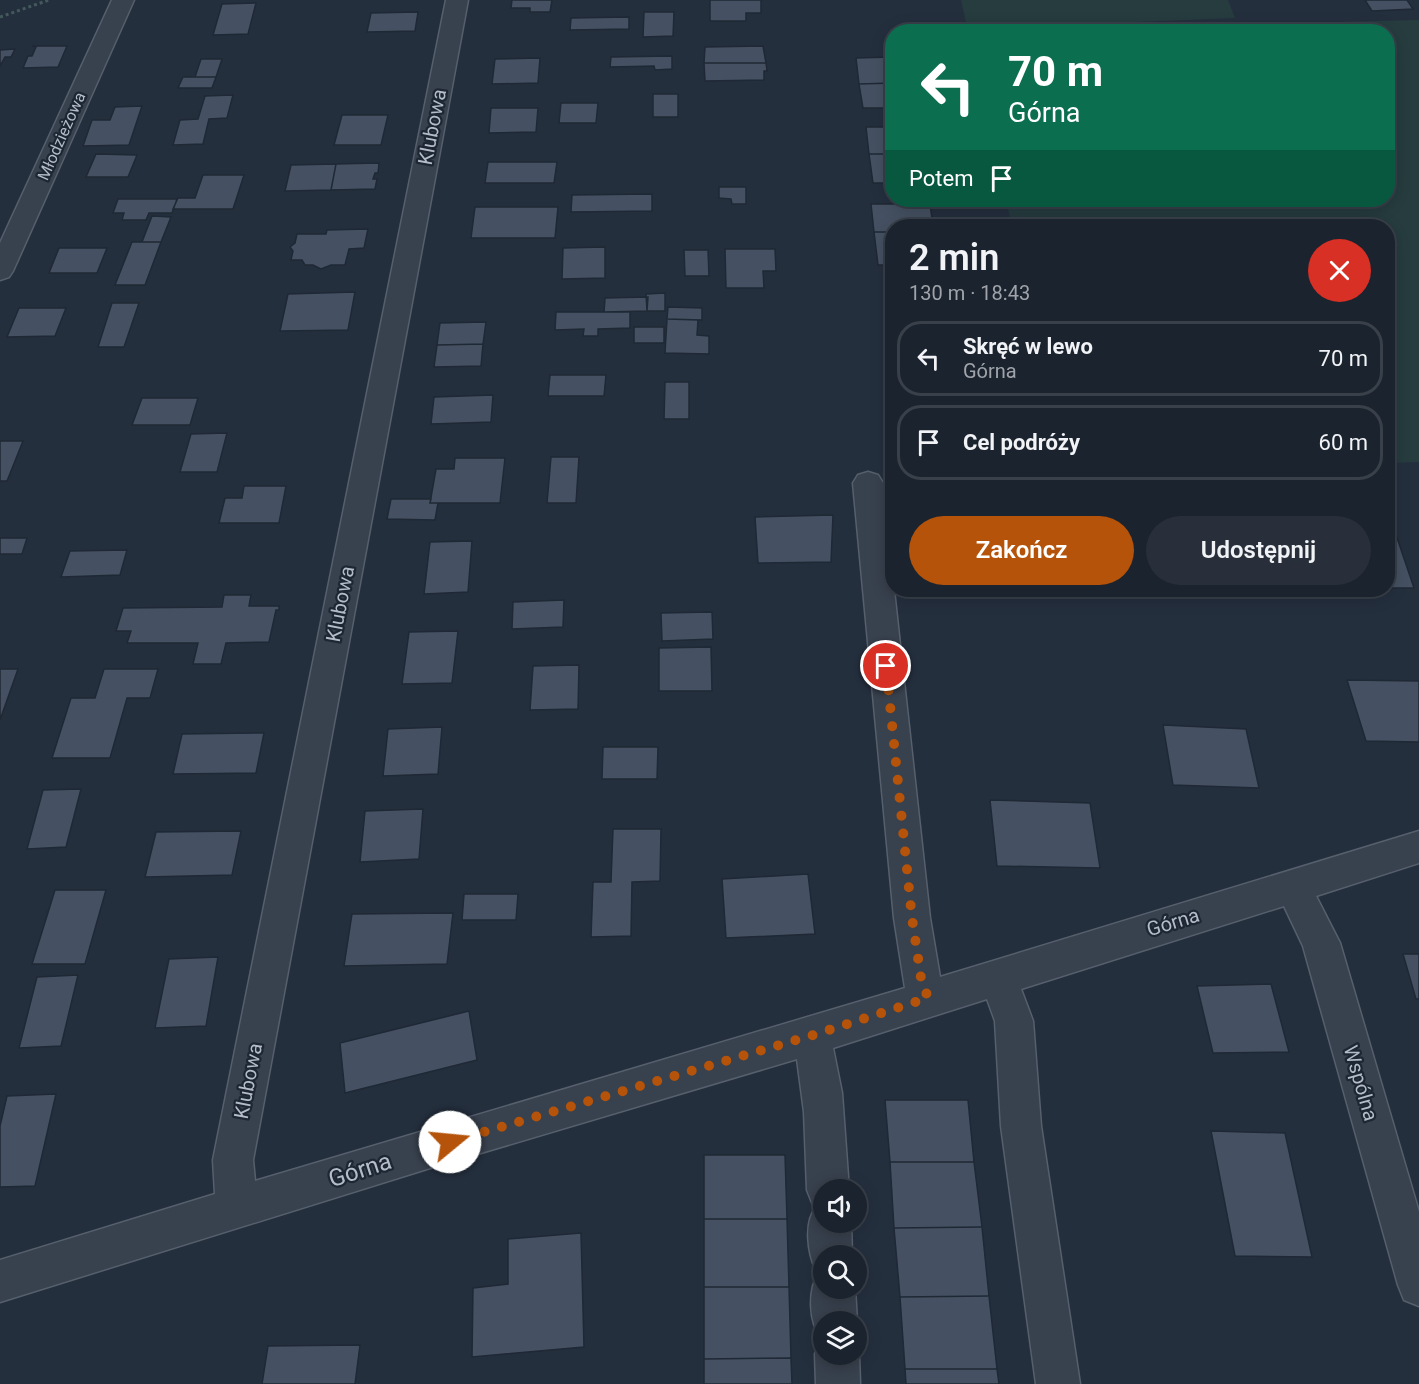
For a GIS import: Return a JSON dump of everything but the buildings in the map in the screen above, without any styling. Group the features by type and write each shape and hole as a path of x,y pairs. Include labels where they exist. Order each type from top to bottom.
{"street":[{"name":"Młodzieżowa","path":"0,271 123,0"},
{"name":"Klubowa","path":"237,1209 233,1160 457,0"},
{"path":"868,483 912,918 921,978 928,998"},
{"name":"Górna","path":"0,1281 427,1149 810,1036 1419,847"},
{"name":"Wspólna","path":"1292,885 1321,943 1419,1285"},
{"path":"998,977 1014,1021 1021,1126 1058,1384"},
{"path":"810,1036 818,1061 823,1092 827,1179"},
{"path":"837,1365 838,1384"}],"path":[{"path":"0,17 49,0"}],"green space":[{"path":"961,0 1228,0 1235,18 1113,24 966,24"},
{"path":"1419,20 1419,462 1395,463 1395,219 1010,219 1008,207 1395,207 1395,24 1249,24"}],"route":[{"path":"450,1142 810,1036 928,998 921,978 912,918 886,666"}]}
